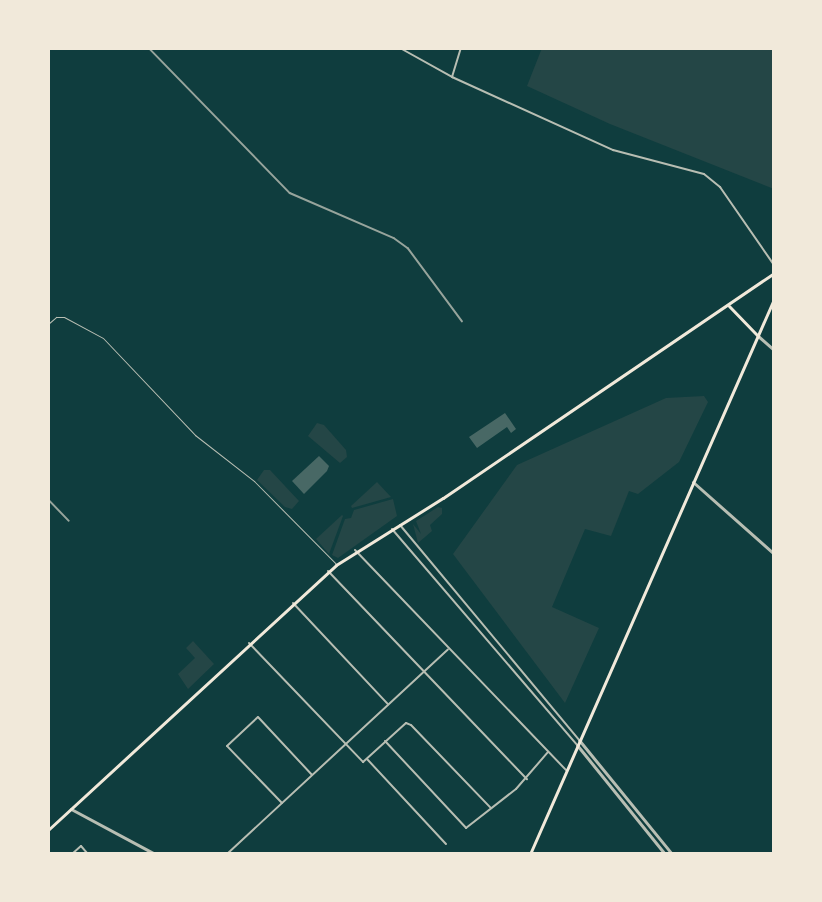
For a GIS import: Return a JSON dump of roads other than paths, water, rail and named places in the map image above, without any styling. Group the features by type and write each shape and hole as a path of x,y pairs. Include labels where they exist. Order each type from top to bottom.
{"main road":[{"path":"48,830 249,643 355,550 400,525 729,306 774,273"},
{"path":"530,854 774,298"},
{"path":"729,306 758,336"}],"street":[{"path":"400,48 452,77 613,150 704,174 720,187 774,265"},
{"path":"452,77 461,48"},
{"path":"758,336 774,350"},
{"path":"693,482 774,554"},
{"path":"400,525 672,854"},
{"path":"392,529 577,746 665,854"},
{"path":"355,550 566,770"},
{"path":"328,572 527,778"},
{"path":"293,603 388,704"},
{"path":"249,643 363,762 406,723 411,724 491,808"},
{"path":"228,854 448,649"},
{"path":"282,803 227,746 258,717 312,775"},
{"path":"385,741 466,828 527,778 548,752"},
{"path":"367,759 446,844"},
{"path":"71,809 155,854"},
{"path":"72,854 81,846 88,854"}],"lane":[{"path":"48,324 56,317 64,317 103,338 195,435 254,481 336,565"}],"railway":[{"path":"149,48 290,193 394,238 408,248 462,321"},
{"path":"48,499 69,521"}]}
